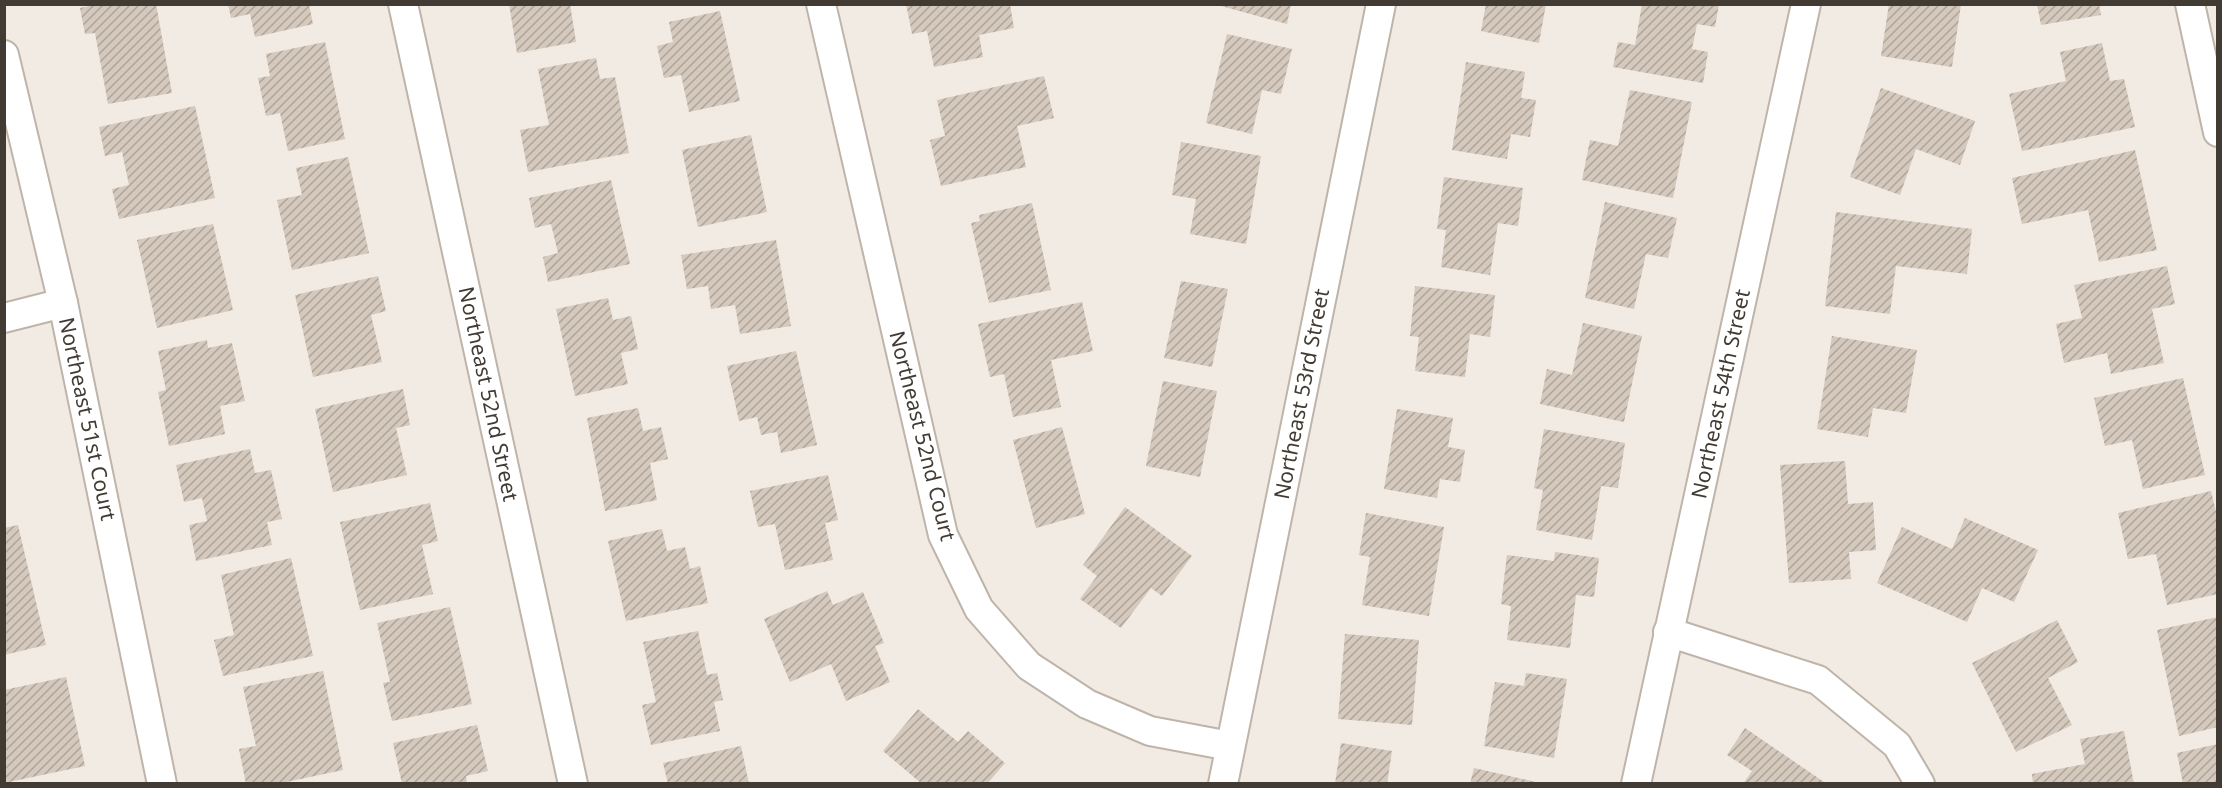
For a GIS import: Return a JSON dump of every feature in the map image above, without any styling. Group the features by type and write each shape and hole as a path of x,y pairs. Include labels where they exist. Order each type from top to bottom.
{"street":[{"name":"Northeast 52nd Street","path":"403,4 573,783"},
{"name":"Northeast 52nd Court","path":"821,4 943,535 980,609 1029,666 1087,704 1150,731 1230,746"},
{"name":"Northeast 53rd Street","path":"1222,783 1381,4"},
{"name":"Northeast 54th Street","path":"1636,783 1806,4"},
{"path":"2190,4 2217,132"},
{"name":"Northeast 51st Court","path":"4,55 63,303 162,783"},
{"path":"4,318 63,303"},
{"path":"1668,632 1818,680 1897,745 1920,783"}],"building":[{"path":"98,4 156,4 172,93 108,104 95,33 85,34 80,8"},
{"path":"228,4 309,4 313,24 255,37 250,14 231,18"},
{"path":"509,4 570,4 576,42 517,53"},
{"path":"906,4 1010,4 1014,28 979,35 983,57 934,67 927,31 912,34"},
{"path":"1214,4 1291,4 1287,24"},
{"path":"1486,4 1546,4 1539,43 1481,31"},
{"path":"1642,4 1719,4 1715,27 1697,24 1692,49 1708,52 1703,83 1613,67 1618,42 1635,45"},
{"path":"1889,4 1961,4 1952,67 1881,56"},
{"path":"2037,4 2099,4 2101,15 2041,25"},
{"path":"720,11 740,101 689,112 681,75 664,78 657,46 673,42 669,22"},
{"path":"1227,34 1292,49 1281,94 1262,90 1252,134 1206,123"},
{"path":"325,42 345,139 288,151 280,113 266,116 258,78 270,76 266,54"},
{"path":"2102,43 2110,81 2124,79 2135,127 2022,151 2009,94 2066,81 2060,52"},
{"path":"596,58 600,79 615,77 629,153 528,172 520,130 549,125 538,69"},
{"path":"1466,62 1525,72 1521,98 1536,100 1530,137 1511,134 1507,159 1452,150"},
{"path":"1044,76 1054,118 1017,126 1026,167 941,186 930,140 945,136 937,100"},
{"path":"1881,88 1975,121 1960,165 1916,149 1900,195 1850,177"},
{"path":"1630,90 1692,102 1673,198 1582,180 1590,140 1618,146"},
{"path":"195,106 215,198 119,219 112,189 129,185 122,152 105,156 99,127"},
{"path":"751,135 767,212 698,227 682,150"},
{"path":"1181,142 1261,156 1246,244 1190,234 1196,199 1172,195"},
{"path":"2135,150 2157,250 2099,262 2088,210 2022,224 2012,178"},
{"path":"348,157 369,253 292,270 277,200 302,195 296,168"},
{"path":"1444,177 1523,188 1518,226 1498,223 1490,275 1441,267 1446,230 1437,229"},
{"path":"611,180 630,264 548,282 543,257 558,253 551,224 535,228 529,198"},
{"path":"1605,202 1677,218 1668,258 1646,254 1634,309 1585,298"},
{"path":"1032,203 1051,290 989,303 971,223 980,221 979,215"},
{"path":"1836,212 1972,229 1967,274 1896,266 1890,314 1825,306"},
{"path":"213,224 233,310 157,328 137,240"},
{"path":"776,240 791,326 740,334 735,305 711,309 708,286 687,289 681,255"},
{"path":"2167,266 2175,304 2152,309 2164,363 2111,374 2107,353 2064,363 2056,324 2082,318 2074,285"},
{"path":"378,276 386,311 371,315 382,362 313,377 295,295"},
{"path":"1181,281 1228,289 1212,367 1164,358"},
{"path":"1415,286 1495,295 1490,337 1470,334 1465,377 1415,371 1419,337 1410,336"},
{"path":"608,298 613,320 631,316 638,349 621,353 628,384 575,396 556,309"},
{"path":"1082,302 1093,351 1051,360 1061,407 1013,417 1004,374 990,377 978,324"},
{"path":"1583,323 1642,336 1624,422 1540,404 1547,369 1572,375"},
{"path":"1832,336 1917,350 1906,413 1873,408 1868,437 1817,429"},
{"path":"207,340 208,348 232,343 245,401 220,406 225,434 169,446 158,392 166,390 158,351"},
{"path":"796,351 817,445 781,453 777,432 761,435 757,417 739,421 727,366"},
{"path":"2183,378 2205,475 2143,489 2132,440 2105,446 2094,398"},
{"path":"1163,381 1217,391 1200,477 1146,466"},
{"path":"403,389 410,425 396,428 407,475 333,492 315,409"},
{"path":"638,408 643,431 661,427 668,459 650,463 657,500 605,511 587,418"},
{"path":"1397,409 1453,418 1448,447 1465,450 1460,482 1440,479 1437,498 1384,489"},
{"path":"1062,427 1085,514 1036,528 1013,440"},
{"path":"1544,429 1625,443 1618,488 1601,486 1592,540 1536,530 1543,490 1534,488"},
{"path":"250,449 255,473 271,470 282,519 267,522 272,545 196,561 189,525 207,521 202,498 184,502 176,465"},
{"path":"1845,461 1848,504 1873,502 1876,550 1849,552 1851,579 1789,583 1780,465"},
{"path":"828,475 838,520 825,523 833,560 785,570 775,524 758,527 750,491"},
{"path":"2211,491 2218,520 2218,594 2167,605 2156,554 2128,559 2118,513"},
{"path":"430,503 438,541 422,545 433,594 360,610 340,522"},
{"path":"1125,507 1192,556 1162,596 1151,588 1121,628 1080,599 1097,576 1083,565"},
{"path":"1366,513 1444,527 1429,616 1362,605 1370,557 1359,555"},
{"path":"1965,518 2038,550 2014,602 1982,588 1967,622 1877,583 1902,527 1952,549"},
{"path":"18,525 46,645 4,655 4,528"},
{"path":"662,529 667,551 685,547 690,569 700,566 708,603 626,621 608,541"},
{"path":"1555,552 1599,558 1594,597 1576,595 1570,648 1507,640 1511,606 1501,604 1507,555 1554,561"},
{"path":"291,558 313,656 223,676 214,640 234,635 221,575"},
{"path":"827,591 833,605 863,592 884,643 875,646 890,682 846,701 831,664 790,682 764,619"},
{"path":"450,607 472,704 392,721 383,683 390,682 377,623"},
{"path":"2218,617 2218,727 2179,736 2157,630"},
{"path":"2057,620 2078,662 2048,678 2072,725 2016,752 1972,663"},
{"path":"698,631 707,675 717,673 723,700 714,702 720,731 651,745 642,705 656,702 643,642"},
{"path":"1345,634 1419,640 1412,725 1338,719"},
{"path":"323,671 343,770 277,784 246,784 239,749 256,746 243,687"},
{"path":"1526,673 1567,679 1554,758 1484,746 1495,682 1524,686"},
{"path":"66,677 85,766 4,783 4,690"},
{"path":"918,709 958,742 968,731 1005,763 987,784 922,784 883,751"},
{"path":"477,725 488,771 466,776 467,784 402,784 393,743"},
{"path":"1745,728 1827,784 1743,784 1752,771 1727,755"},
{"path":"2124,731 2134,784 2033,784 2032,774 2085,764 2080,739"},
{"path":"1341,743 1392,751 1387,784 1335,784"},
{"path":"2218,744 2218,784 2183,784 2177,753"},
{"path":"741,746 749,784 668,784 663,763"},
{"path":"1474,768 1540,783 1540,784 1470,784"}]}
